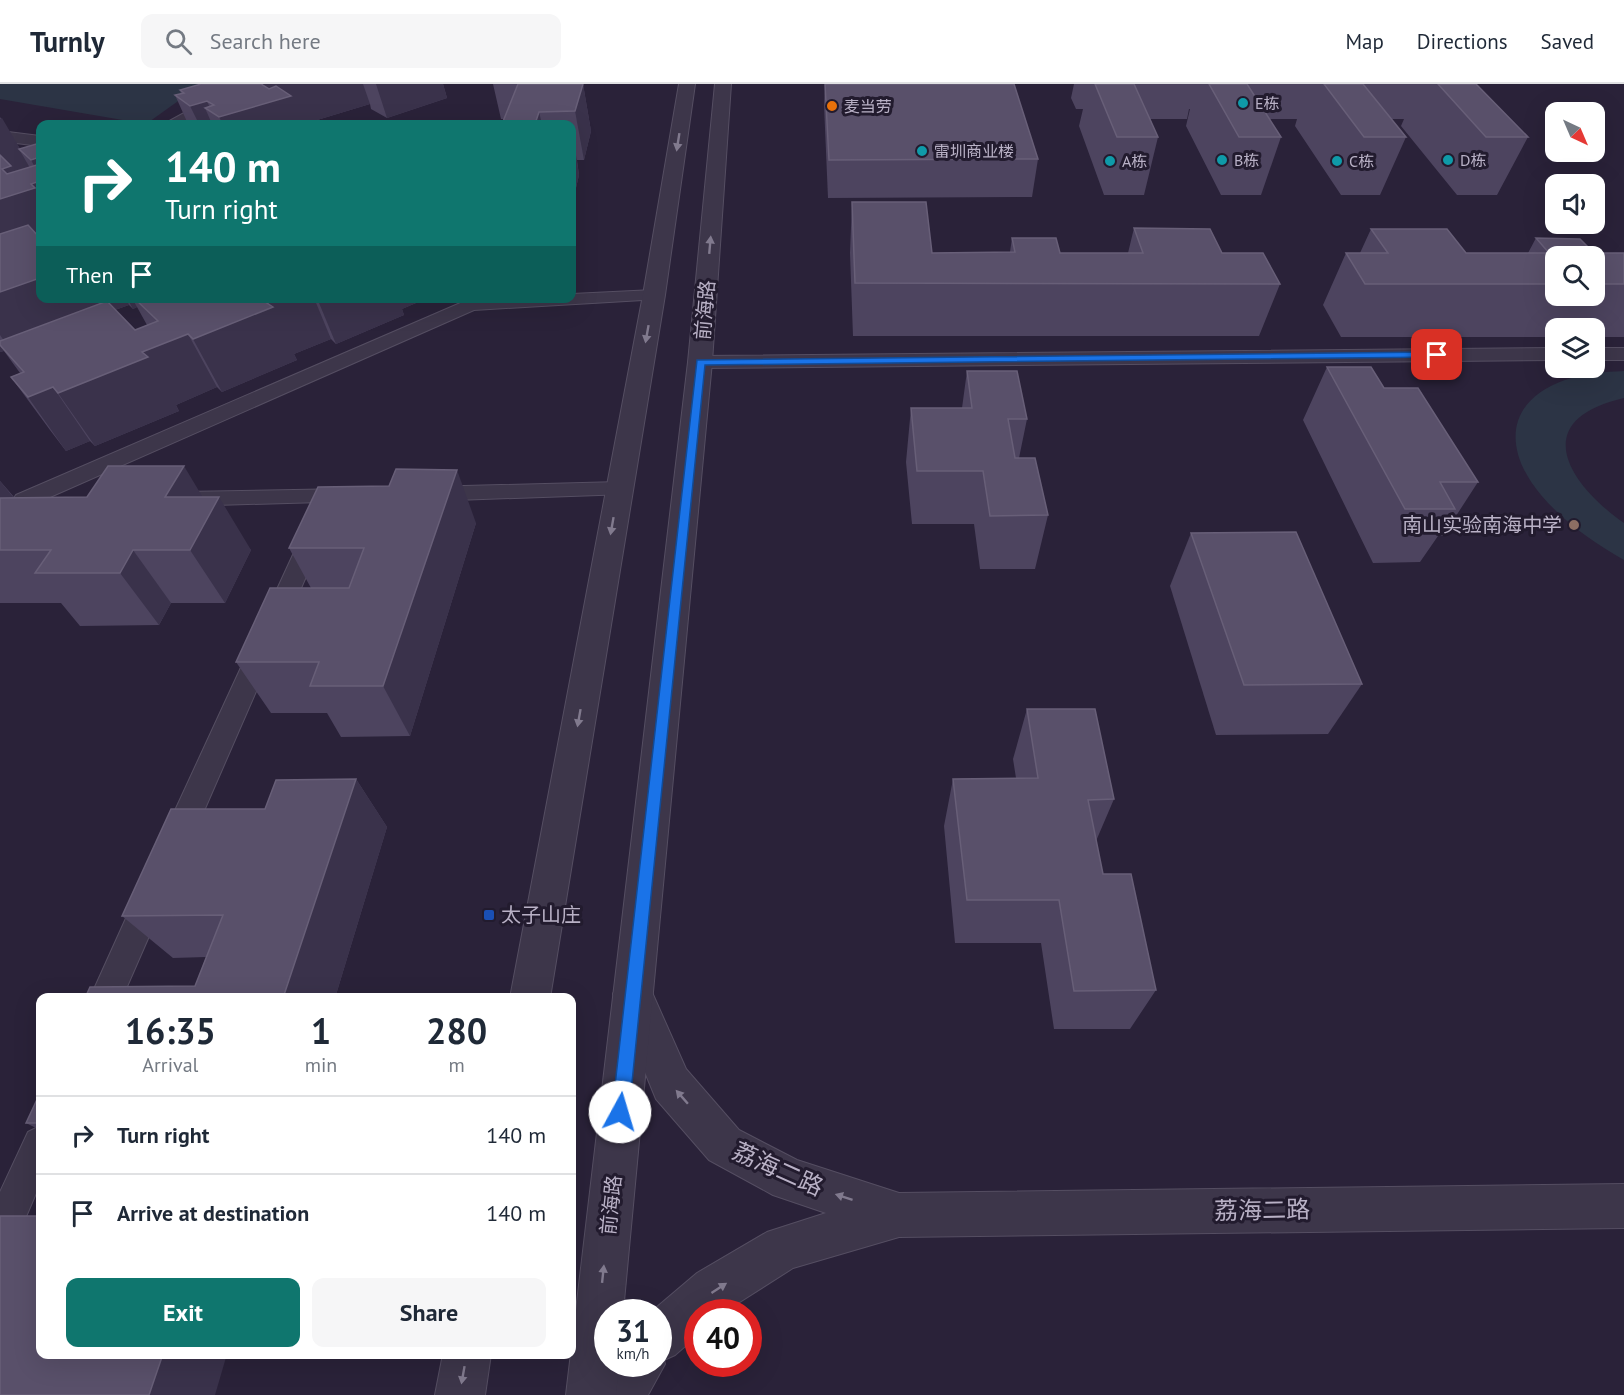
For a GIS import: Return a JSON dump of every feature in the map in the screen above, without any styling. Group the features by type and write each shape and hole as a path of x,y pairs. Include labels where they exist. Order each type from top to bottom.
{"street":[{"path":"181,120 250,84"},
{"path":"531,993 654,295 687,84"},
{"name":"前海路","path":"591,1395 700,362 723,84"},
{"path":"0,136 36,140"},
{"name":"荔海二路","path":"633,994 670,1084 724,1145 789,1179 899,1215"},
{"name":"荔海二路","path":"672,1326 714,1290 783,1248 899,1215 1624,1206"},
{"path":"460,1395 466,1359"},
{"path":"618,1395 631,1377"}],"lane":[{"path":"576,298 654,295"},
{"path":"83,500 16,497 464,303"},
{"path":"700,362 1545,354"},
{"path":"1605,354 1624,354"},
{"path":"411,495 619,489"},
{"path":"166,499 365,496"},
{"path":"108,993 331,497"},
{"path":"0,1234 36,1153"}],"shaded area":[{"path":"0,84 202,84 152,120 123,120 0,99"},
{"path":"1624,371 1624,398 1594,408 1575,421 1567,437 1567,454 1574,472 1586,490 1624,523 1624,560 1580,531 1550,505 1529,478 1520,461 1516,444 1516,428 1521,414 1531,400 1545,389 1565,380 1605,378 1605,372"}],"building":[{"path":"201,84 261,84 269,89 276,86 291,96 219,117 205,108 214,105 207,101 190,106 175,95 184,93 180,90"},
{"path":"518,84 583,84 575,111 539,112 536,120 504,120"},
{"path":"825,84 1014,84 1038,159 829,160"},
{"path":"1095,84 1134,84 1158,137 1117,137"},
{"path":"1209,84 1247,84 1281,137 1239,137"},
{"path":"1324,84 1363,84 1406,137 1364,137"},
{"path":"1438,84 1476,84 1528,137 1486,137"},
{"path":"36,144 36,158 31,160 19,149"},
{"path":"0,155 11,166 2,169 7,174 36,165 36,182 31,184 35,188 0,199"},
{"path":"852,202 926,202 932,253 1015,252 1012,238 1056,238 1060,253 1143,253 1134,228 1210,229 1222,253 1263,253 1280,284 855,283"},
{"path":"28,225 36,234 36,279 0,292 0,234"},
{"path":"1371,229 1447,229 1466,253 1545,253 1545,284 1365,284 1346,253 1388,253"},
{"path":"1536,238 1580,239 1587,246 1545,246 1545,248"},
{"path":"1605,253 1624,253 1624,284 1605,284"},
{"path":"102,303 109,303 135,330 158,321 139,303 267,303 273,307 193,339 188,334 142,352 148,357 58,393 53,387 28,397 11,377 24,372 0,345 0,341"},
{"path":"1327,367 1371,367 1384,388 1418,388 1478,482 1440,482 1455,509 1405,509"},
{"path":"967,371 1017,371 1027,419 1008,419 1015,458 1035,458 1048,515 990,516 983,471 917,471 911,408 972,408"},
{"path":"108,466 184,466 165,497 219,497 190,550 133,550 120,573 35,573 51,550 0,550 0,498 87,497"},
{"path":"396,469 457,470 383,686 310,686 319,662 236,662 270,588 349,588 364,548 289,548 318,487 389,486"},
{"path":"1296,532 1362,684 1244,685 1191,533"},
{"path":"1027,709 1095,709 1114,799 1088,800 1103,874 1131,874 1156,990 1074,991 1059,900 967,900 953,779 1038,778"},
{"path":"356,779 285,993 87,993 90,987 195,986 223,915 122,916 171,809 265,809 276,780"},
{"path":"36,1102 36,1123 26,1123"},
{"path":"0,1216 36,1216 36,1359 161,1359 149,1395 0,1395"}],"place":[{"name":"E栋","path":"1243,103"},
{"name":"麦当劳","path":"832,106"},
{"name":"雷圳商业楼","path":"922,151"},
{"name":"B栋","path":"1222,160"},
{"name":"D栋","path":"1448,160"},
{"name":"A栋","path":"1110,161"},
{"name":"C栋","path":"1337,161"},
{"name":"南山实验南海中学","path":"1574,525"},
{"name":"太子山庄","path":"489,915"}],"route":[{"path":"620,1112 700,362 1437,355"}]}
